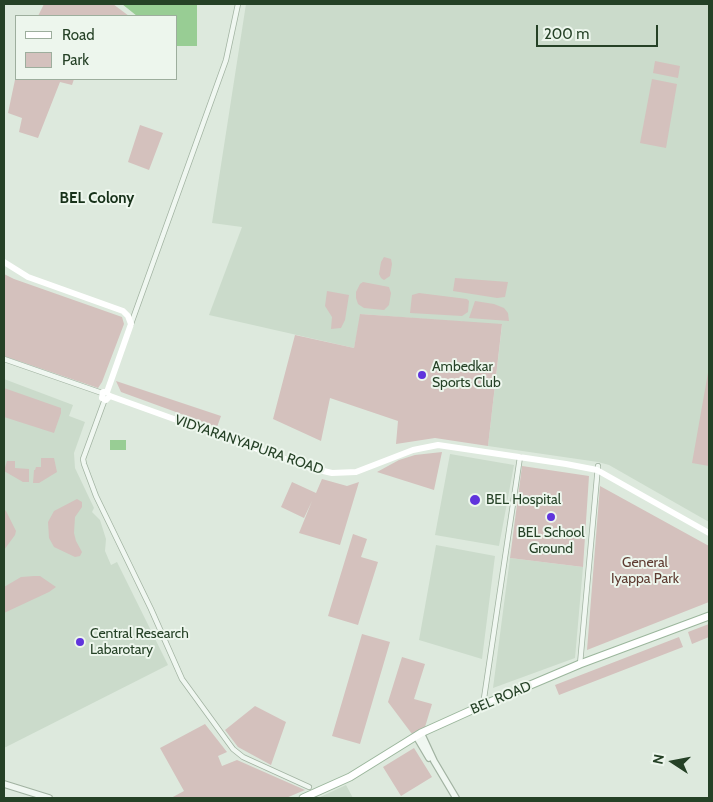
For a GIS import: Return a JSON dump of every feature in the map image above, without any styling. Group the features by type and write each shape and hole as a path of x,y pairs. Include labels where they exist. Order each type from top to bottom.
{"main road":[{"path":"4,262 28,277 123,311 128,316 131,324 106,395"},
{"name":"VIDYARANYAPURA ROAD","path":"106,395 310,468 332,473 356,472 413,450 438,445 566,464 576,463 597,468 624,480 709,531"},
{"name":"BEL ROAD","path":"303,798 350,777 419,735 483,705 580,664 709,616"}],"street":[{"path":"131,324 226,60 238,4"},
{"path":"4,359 106,395 83,459 84,464 96,496 151,610 178,672 193,696 233,749 243,756 309,787"},
{"path":"483,705 520,457"},
{"path":"580,664 597,468"},
{"path":"419,735 452,798"},
{"path":"419,735 456,798"},
{"path":"4,784 49,798"}],"shaded area":[{"path":"122,4 197,4 197,46 178,46 178,15 136,15"},
{"path":"246,4 709,4 709,522 609,465 488,446 502,325 361,314 354,348 209,315 242,227 212,223"},
{"path":"4,379 73,405 69,416 85,422 74,453 75,468 94,508 92,512 100,520 106,539 105,551 111,565 117,562 168,665 4,748"},
{"path":"110,440 126,440 126,450 110,450"},
{"name":"BEL Hospital","path":"450,454 514,465 499,546 435,535"},
{"path":"436,545 495,556 482,659 419,640"},
{"path":"510,558 583,567 575,658 493,688"},
{"path":"346,785 353,798 318,798"}],"green space":[{"path":"44,4 113,4 128,15 38,15"},
{"path":"655,61 680,66 678,78 653,73"},
{"path":"652,79 677,84 666,148 640,143"},
{"path":"15,80 74,80 72,85 60,82 38,138 19,132 22,118 8,113"},
{"path":"140,125 163,133 149,170 128,162"},
{"path":"384,257 391,259 392,264 390,276 384,280 379,274"},
{"path":"4,274 122,317 124,324 98,388 4,356"},
{"path":"455,278 508,282 505,297 497,298 453,291"},
{"path":"363,282 389,287 391,293 389,305 384,310 364,308 358,304 356,292"},
{"path":"327,291 349,295 345,320 341,328 331,329 332,317 325,306"},
{"path":"419,293 467,299 469,301 468,312 462,316 410,313 412,295"},
{"path":"475,301 494,304 504,308 508,313 509,321 469,318"},
{"name":"Ambedkar Sports Club","path":"360,314 502,324 488,446 435,438 396,444 398,421 330,398 321,441 273,419 295,335 354,348"},
{"path":"709,367 709,466 692,463"},
{"path":"116,381 221,416 217,427 121,392"},
{"path":"4,388 61,408 54,433 4,417"},
{"path":"442,452 434,490 377,472 399,460 415,455"},
{"path":"41,458 54,458 57,472 39,483 33,483 34,470 36,467 41,467"},
{"path":"7,461 15,461 15,468 29,469 29,482 23,482 4,471"},
{"name":"BEL School Ground","path":"522,466 589,476 583,567 510,558"},
{"path":"322,479 347,486 359,482 340,545 299,533 312,501 304,518 281,507 292,482 316,493"},
{"name":"General Iyappa Park","path":"600,486 709,546 709,602 587,650"},
{"path":"77,499 82,502 82,507 75,517 74,533 82,552 80,556 75,557 54,547 49,538 48,522 54,511"},
{"path":"4,509 16,531 4,550"},
{"path":"353,534 367,539 361,557 378,562 358,625 328,616"},
{"path":"40,576 56,587 4,613 4,587 21,577"},
{"path":"709,624 709,637 692,644 688,632"},
{"path":"362,634 390,642 360,744 332,736"},
{"path":"679,637 683,647 559,695 555,685"},
{"path":"402,657 425,664 414,699 432,704 425,727 412,734 388,702"},
{"path":"255,706 286,722 271,765 238,747 225,730"},
{"path":"205,724 227,752 218,756 222,766 237,760 305,790 286,798 171,798 184,791 160,748"},
{"path":"414,748 432,777 401,796 383,767"}],"place":[{"name":"Ambedkar Sports Club","path":"422,375"},
{"name":"BEL Hospital","path":"475,500"},
{"name":"BEL School Ground","path":"551,517"},
{"name":"Central Research Labarotary","path":"80,642"}],"district":[{"name":"BEL Colony","path":"97,199"}]}
